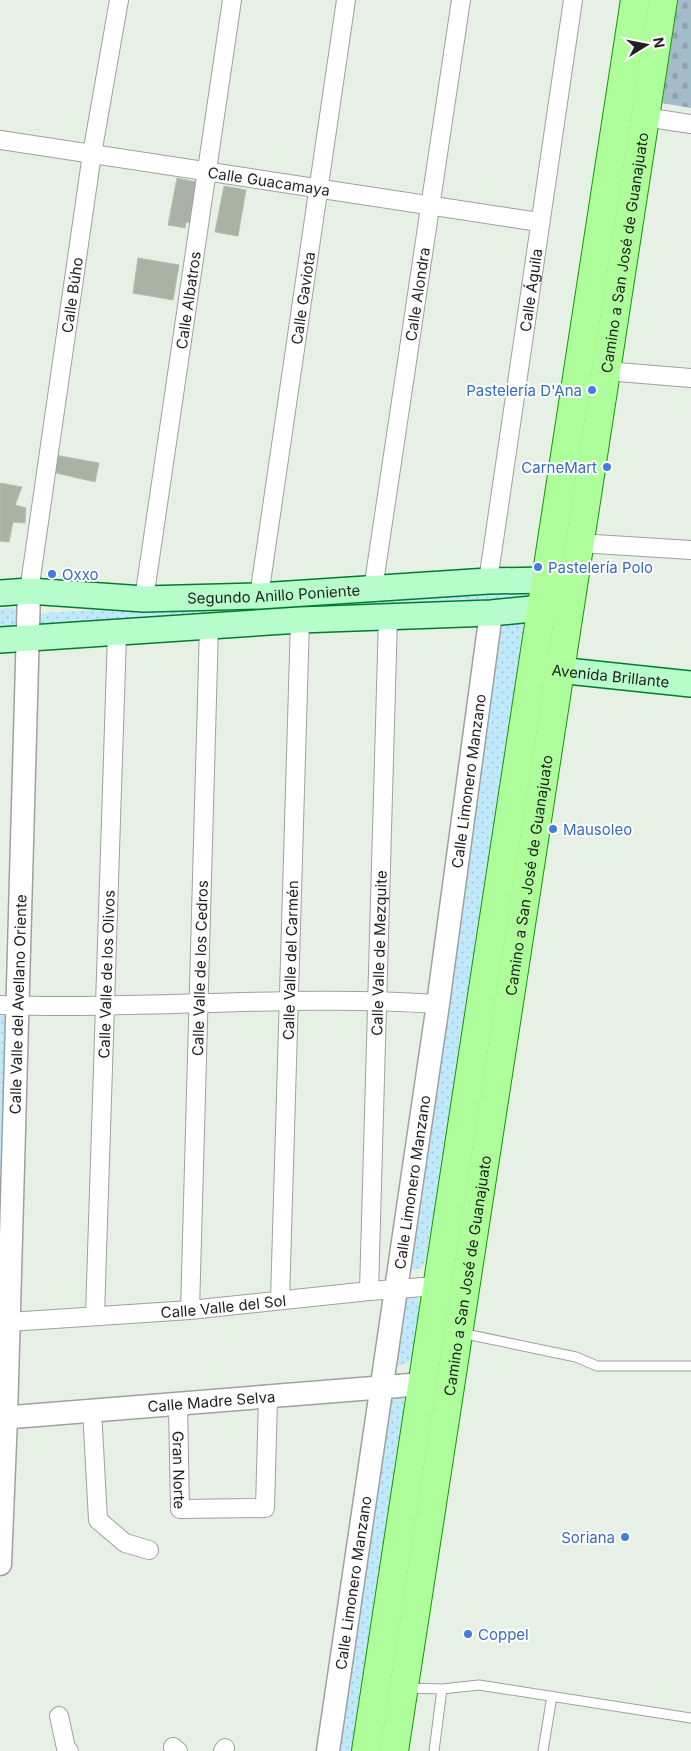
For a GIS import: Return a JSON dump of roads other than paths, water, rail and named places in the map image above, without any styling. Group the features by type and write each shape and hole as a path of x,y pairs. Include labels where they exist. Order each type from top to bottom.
{"main road":[{"name":"Camino a San José de Guanajuato","path":"394,1751 390,1687 423,1384 635,0"},
{"name":"Camino a San José de Guanajuato","path":"366,1751 390,1687 459,1333 663,0"},
{"name":"Segundo Anillo Poniente","path":"0,593 29,591 144,599 259,596 488,581 546,580 571,597"},
{"name":"Segundo Anillo Poniente","path":"0,640 117,634 300,620 491,613 542,608 571,597"},
{"name":"Avenida Brillante","path":"532,667 691,684"}],"street":[{"name":"Calle Búho","path":"29,591 92,154 118,0"},
{"name":"Calle Albatros","path":"144,599 232,0"},
{"name":"Calle Gaviota","path":"259,596 346,0"},
{"name":"Calle Alondra","path":"373,589 461,0"},
{"name":"Calle Águila","path":"488,581 539,222 573,0"},
{"path":"645,117 691,124"},
{"name":"Calle Guacamaya","path":"0,140 539,222"},
{"path":"606,371 691,378"},
{"path":"579,544 691,550"},
{"name":"Calle Valle del Avellano Oriente","path":"0,1564 3,1417 9,1322 9,1005 29,591"},
{"name":"Calle Limonero Manzano","path":"328,1751 438,1004 491,613"},
{"name":"Calle Valle de Mezquite","path":"369,1291 388,617"},
{"name":"Calle Valle del Carmén","path":"280,1300 300,620"},
{"name":"Calle Valle de los Cedros","path":"190,1310 209,626"},
{"name":"Calle Valle de los Olivos","path":"96,1315 117,634"},
{"path":"9,1005 199,1004 378,1000 438,1004"},
{"name":"Calle Valle del Sol","path":"9,1322 190,1310 369,1291 437,1286"},
{"name":"Calle Madre Selva","path":"3,1417 268,1398 423,1384"},
{"name":"Gran Norte","path":"178,1405 180,1510 265,1508 268,1398"},
{"path":"92,1410 98,1520 125,1543 149,1550"},
{"path":"58,1716 69,1751"}],"lane":[{"path":"459,1333 576,1357 597,1366 691,1366"},
{"path":"390,1687 442,1689 479,1685 691,1718"},
{"path":"434,1751 442,1689"},
{"path":"543,1751 552,1696"}],"place":[{"name":"Pastelería D'Ana","path":"592,390"},
{"name":"CarneMart","path":"607,467"},
{"name":"Pastelería Polo","path":"538,567"},
{"name":"Oxxo","path":"52,574"},
{"name":"Mausoleo","path":"553,829"},
{"name":"Soriana","path":"625,1537"},
{"name":"Coppel","path":"468,1634"}]}
